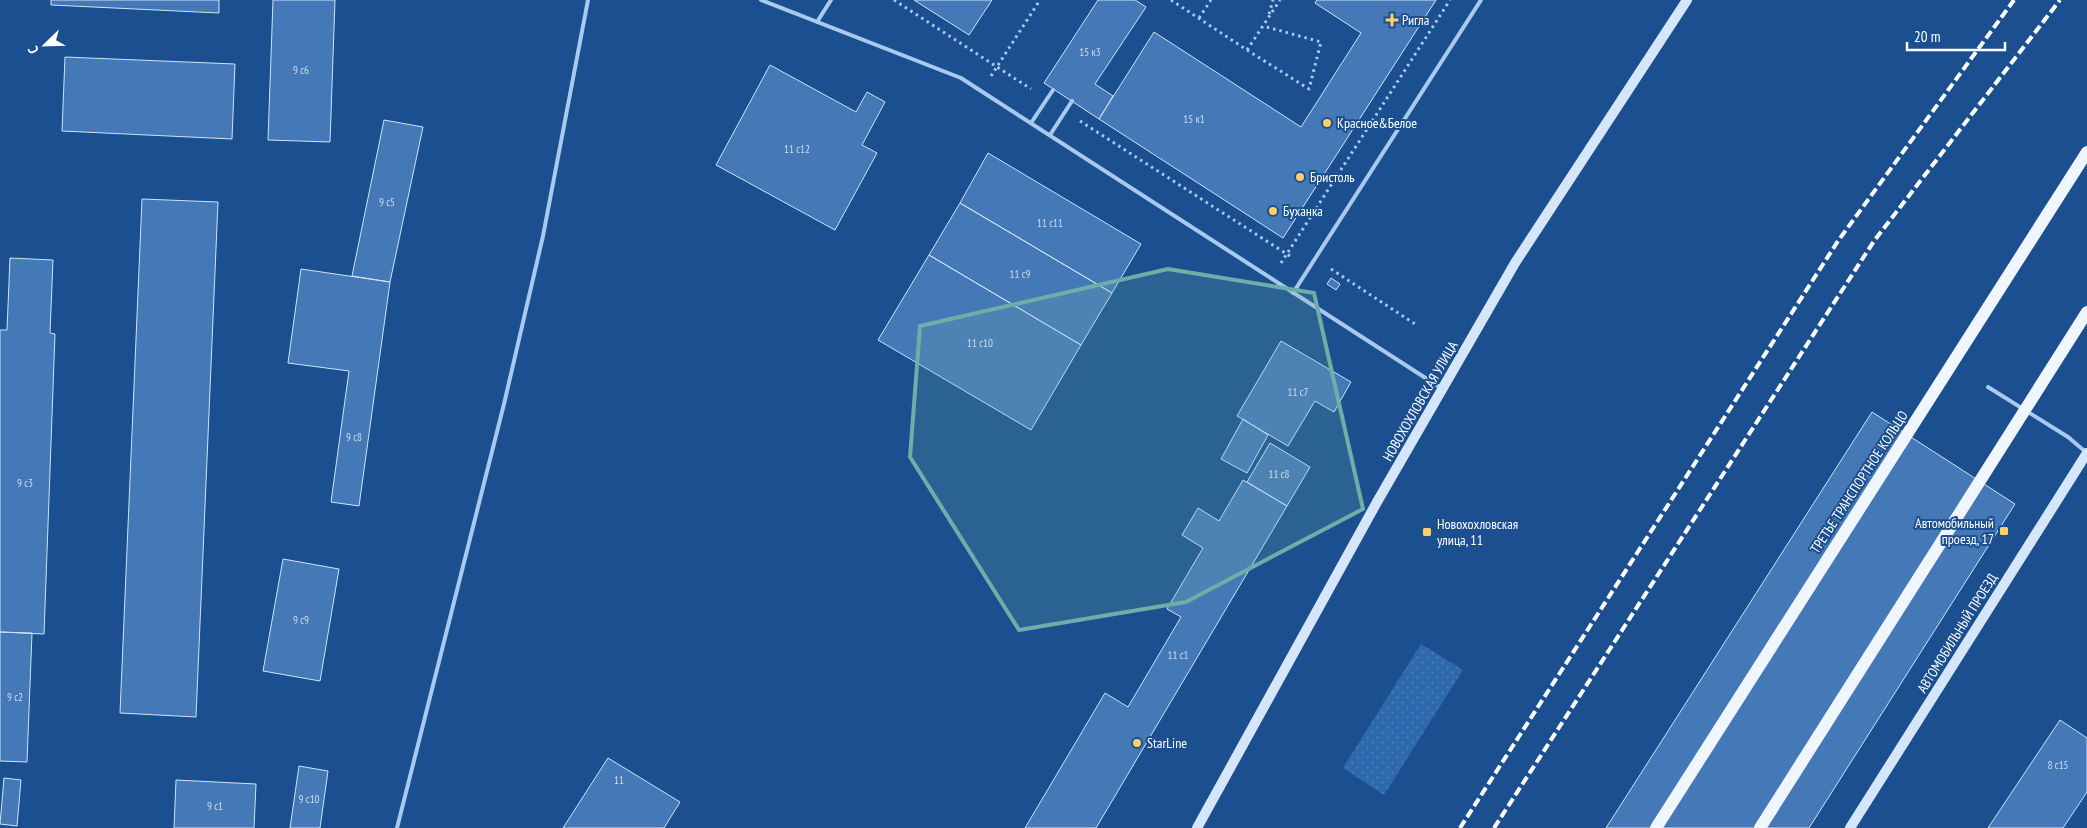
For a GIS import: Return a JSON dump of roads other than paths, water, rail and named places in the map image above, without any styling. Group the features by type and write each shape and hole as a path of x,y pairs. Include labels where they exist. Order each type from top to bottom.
{"main road":[{"name":"ТРЕТЬЕ ТРАНСПОРТНОЕ КОЛЬЦО","path":"1656,828 2087,152"},
{"path":"1760,828 2087,312"}],"street":[{"name":"НОВОХОХЛОВСКАЯ УЛИЦА","path":"1197,828 1294,649 1516,263 1687,0"},
{"name":"АВТОМОБИЛЬНЫЙ ПРОЕЗД","path":"1850,828 2087,453"}],"lane":[{"path":"397,828 504,404 541,246 588,0"},
{"path":"761,0 961,78 1442,389"},
{"path":"817,22 831,0"},
{"path":"1293,292 1481,0"},
{"path":"1031,123 1053,90"},
{"path":"1050,135 1072,101"},
{"path":"1988,387 2068,437 2087,453"}],"railway":[{"path":"1460,828 1838,241 2014,0"},
{"path":"1494,828 1874,241 2060,0"}],"place":[{"name":"Ригла","path":"1392,20"},
{"name":"Красное&Белое","path":"1327,123"},
{"name":"Бристоль","path":"1300,177"},
{"name":"Буханка","path":"1273,211"},
{"name":"Автомобильный проезд, 17","path":"2004,531"},
{"name":"Новохохловская улица, 11","path":"1427,532"},
{"name":"StarLine","path":"1137,743"}]}
